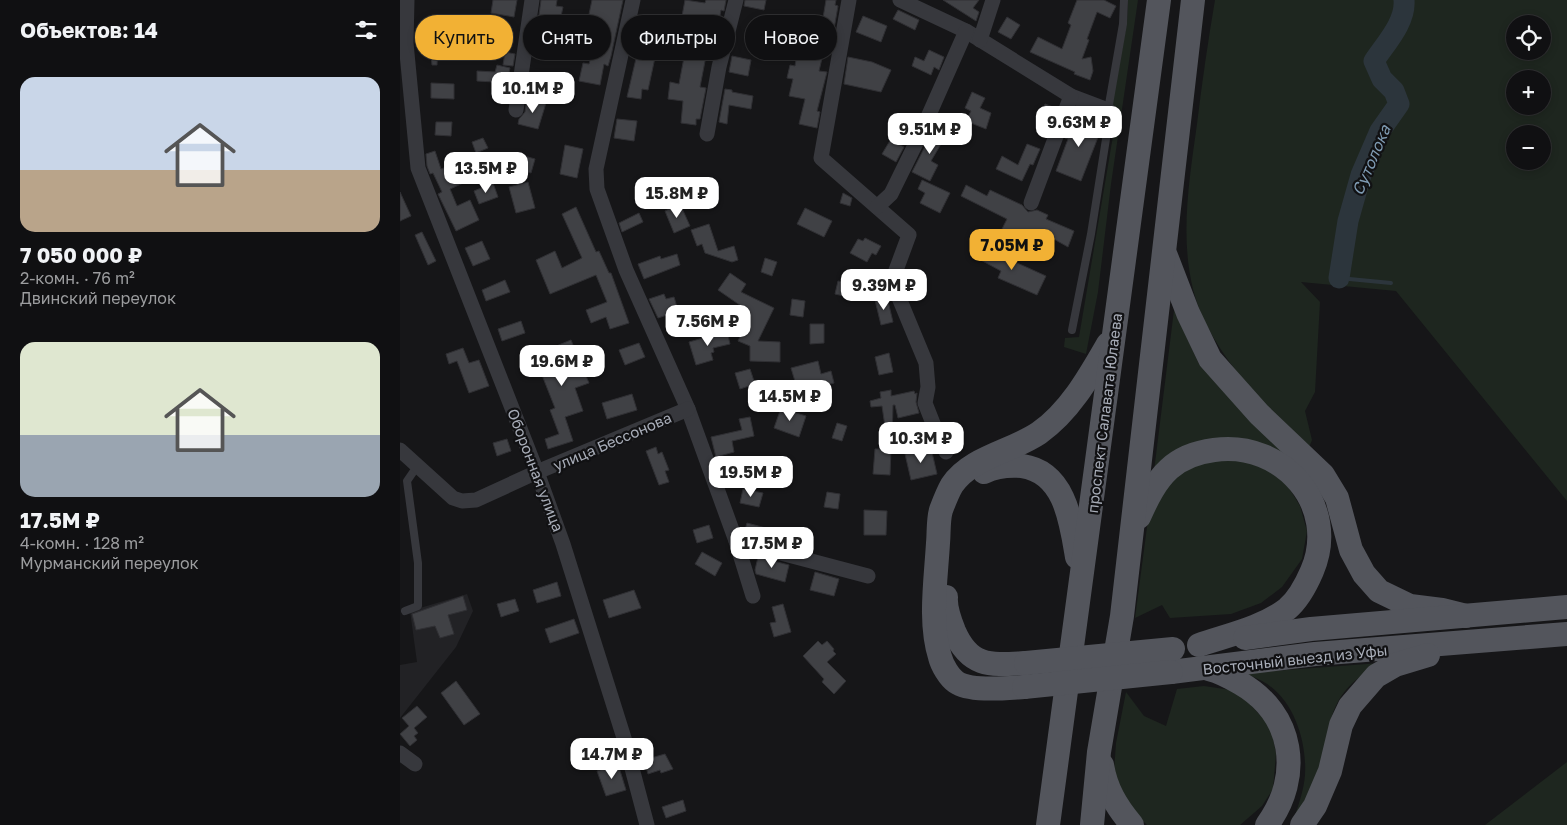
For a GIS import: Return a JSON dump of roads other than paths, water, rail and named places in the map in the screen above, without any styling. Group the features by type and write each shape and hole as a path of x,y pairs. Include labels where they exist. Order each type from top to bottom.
{"main road":[{"name":"проспект Салавата Юлаева","path":"1048,825 1159,0"},
{"path":"1092,825 1100,752 1122,616 1193,0"},
{"path":"1165,254 1188,313 1210,358 1259,414 1323,475 1337,498 1352,550 1364,574 1379,591 1410,606 1466,616"},
{"name":"Восточный выезд из Уфы","path":"1114,334 1088,378 1065,410 1040,433 1012,449 986,459 967,470 952,486 941,511 934,603 936,641 940,658 956,682 970,687 1024,687 1207,669 1315,654 1567,634"},
{"path":"1131,534 1159,480 1171,468 1187,457 1204,451 1223,448 1240,449 1257,452 1272,458 1295,478 1306,492 1314,507 1320,533 1316,560 1304,588 1288,608 1265,622 1199,645"},
{"name":"Восточный выезд из Уфы","path":"1081,582 1072,526 1064,500 1055,484 1042,473 1026,467 1010,465 993,468 976,476 962,489 952,511 946,601 951,624 960,646 973,658 995,665 1173,649 1311,629 1567,607"},
{"path":"1302,825 1315,806 1330,771 1341,725 1350,706 1363,689 1376,676 1395,665 1467,642"},
{"path":"1207,669 1222,672 1261,697 1273,710 1282,729 1289,748 1289,771 1285,794 1276,814 1267,825"},
{"path":"1100,752 1105,782 1118,808 1132,825"}],"street":[{"name":"Оборонная улица","path":"407,0 406,43 418,168 564,544 624,738 647,825"},
{"path":"516,110 532,0"},
{"path":"633,0 596,169 597,190 626,270 688,409 736,541 753,596"},
{"path":"707,134 719,67 736,0"},
{"path":"849,0 821,158 909,235 892,282 926,363 928,387 924,403 938,436 944,442 946,452"},
{"path":"900,0 966,32 1072,96 1108,110"},
{"path":"980,40 993,0"},
{"path":"877,207 891,194 920,135 966,32"},
{"path":"1030,203 1072,96"},
{"name":"улица Бессонова","path":"400,450 453,498 462,501 476,500 537,472 688,409"},
{"path":"736,541 868,576"},
{"path":"400,753 415,764"}],"lane":[{"path":"1072,330 1091,234 1109,120 1108,110 1123,24 1124,0"},
{"path":"405,611 418,606 418,563 407,481 418,465"}],"waterway":[{"name":"Сутолока","path":"1339,278 1348,221 1361,175 1380,131 1399,104 1394,91 1382,79 1374,61 1399,24 1404,8 1404,0"},
{"path":"1339,278 1391,283"}]}
